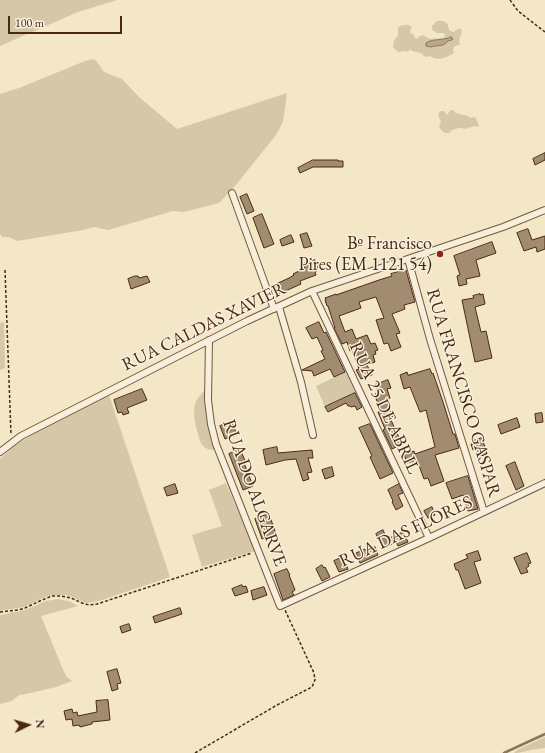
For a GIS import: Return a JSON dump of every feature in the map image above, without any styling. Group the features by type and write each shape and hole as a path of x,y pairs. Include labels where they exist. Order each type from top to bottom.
{"street":[{"path":"232,193 276,308 301,382 313,434"},
{"name":"RUA CALDAS XAVIER","path":"0,452 21,436 48,422 209,340 312,291 503,227 545,210"},
{"name":"RUA FRANCISCO GASPAR","path":"408,259 430,339 484,512"},
{"name":"RUA 25 DE ABRIL","path":"312,291 430,538"},
{"name":"RUA DO ALGARVE","path":"209,340 208,400 210,424 216,444 281,606"},
{"name":"RUA DAS FLORES","path":"281,606 430,538 545,483"}],"path":[{"path":"510,0 518,11 545,32"},
{"path":"5,270 11,443"},
{"path":"0,612 25,608 52,596 71,598 89,605 97,604 258,551"},
{"path":"195,753 277,705 312,687 315,680 314,673 281,606"}],"shaded area":[{"path":"0,0 117,0 78,12 0,46"},
{"path":"437,21 443,21 448,24 450,31 454,32 460,28 462,31 459,41 460,44 454,47 454,53 436,59 430,56 425,57 421,53 410,49 408,52 398,52 393,47 394,40 398,36 398,27 404,25 411,26 411,34 413,34 416,39 423,35 430,39 445,37 445,34 437,33 432,30 432,26","holes":["451,37 452,40 444,45 431,47 426,46 434,40 448,39"]},
{"path":"451,37 453,39 452,40 442,45 431,47 426,46 426,43 429,41"},
{"path":"94,59 103,71 122,79 139,97 177,129 287,93 282,124 276,135 235,186 219,203 184,212 173,211 108,230 94,227 17,241 9,237 2,237 0,234 0,94 19,88 85,61"},
{"path":"451,110 458,114 476,118 479,126 456,129 449,133 444,132 439,126 441,122 438,114 441,111 444,111 447,115"},
{"path":"4,322 5,368 0,370 0,323"},
{"path":"346,372 356,393 325,407 316,386"},
{"path":"206,388 208,425 215,450 210,450 202,445 195,422 194,411 196,401"},
{"path":"109,395 170,577 99,601 86,603 66,595 55,595 45,597 24,607 0,611 0,459 13,447 44,427"},
{"path":"226,483 255,551 202,567 192,535 222,526 209,490"},
{"path":"58,599 69,601 78,606 41,616 64,672 72,681 56,687 19,695 12,701 0,704 0,615 25,610 46,601"},
{"path":"545,737 545,748 514,753 517,750"}],"building":[{"path":"545,153 545,160 535,165 533,159"},
{"path":"313,160 343,161 343,167 313,167 300,173 298,168"},
{"path":"247,194 254,211 247,214 240,197"},
{"path":"262,214 274,244 264,248 253,218"},
{"path":"528,229 532,240 545,236 545,249 537,252 536,247 524,251 517,233"},
{"path":"307,233 312,246 304,248 300,235"},
{"path":"291,235 294,242 282,246 280,240"},
{"path":"492,242 496,253 476,260 480,276 466,279 467,284 459,286 457,276 460,275 454,256"},
{"path":"315,260 318,269 315,272 316,275 300,281 301,284 279,294 274,285 305,268 303,264"},
{"path":"406,270 415,302 404,305 405,309 392,314 400,333 396,334 401,347 391,351 388,343 384,344 376,320 384,318 376,297 359,302 361,308 339,316 345,332 352,329 356,339 367,335 371,344 375,343 378,350 375,351 376,354 373,355 375,362 367,365 372,375 361,379 356,370 359,369 352,350 350,351 347,342 342,344 334,328 325,298"},
{"path":"138,276 139,278 147,276 150,282 131,289 128,279"},
{"path":"483,294 485,304 475,307 481,332 486,331 492,358 475,362 462,300 474,298 473,296"},
{"path":"319,322 324,333 326,332 345,372 334,377 330,369 314,376 312,371 302,370 325,359 317,337 312,339 306,328"},
{"path":"430,369 432,374 433,373 459,448 435,455 444,481 431,486 428,478 424,479 417,460 407,463 404,454 414,451 415,454 435,447 426,410 420,412 410,387 404,389 400,375 407,372 408,375"},
{"path":"388,380 391,388 387,389 390,398 386,400 393,416 390,418 402,444 392,449 383,430 385,429 378,412 380,411 375,395 378,393 375,385"},
{"path":"142,389 147,400 127,408 129,413 123,415 122,412 118,413 114,400"},
{"path":"355,393 362,407 357,410 355,406 348,406 346,403 328,412 325,407"},
{"path":"542,413 543,422 536,423 535,414"},
{"path":"517,418 520,427 501,434 498,425"},
{"path":"232,422 237,435 225,439 220,426"},
{"path":"370,424 393,473 380,479 370,457 372,456 359,428"},
{"path":"482,438 487,454 478,457 476,449 473,450 471,444 474,444 473,441"},
{"path":"277,447 278,453 312,450 313,458 308,458 312,472 307,473 309,479 303,481 296,459 266,465 263,450"},
{"path":"240,449 253,486 243,490 229,454"},
{"path":"515,462 524,486 516,490 506,466"},
{"path":"332,467 334,476 325,479 322,470"},
{"path":"468,476 478,509 468,511 463,495 452,499 446,483"},
{"path":"175,484 178,493 167,496 164,488"},
{"path":"399,484 403,493 398,495 403,506 396,510 388,490"},
{"path":"432,507 435,515 428,518 424,511"},
{"path":"269,514 276,534 262,539 255,519"},
{"path":"383,530 387,539 403,532 408,542 398,546 396,542 383,549 376,534"},
{"path":"375,547 378,555 360,563 356,553"},
{"path":"478,551 481,560 474,562 481,583 465,589 458,570 456,570 454,564 468,558 466,555"},
{"path":"527,553 531,563 528,564 529,566 526,568 528,572 521,574 514,558"},
{"path":"343,557 348,569 339,572 334,561"},
{"path":"322,565 324,568 325,567 330,577 322,581 316,569"},
{"path":"287,569 295,590 292,592 294,595 283,600 274,574"},
{"path":"242,585 243,587 246,586 248,592 235,596 232,589"},
{"path":"264,587 267,595 253,600 251,591"},
{"path":"180,608 182,614 155,623 153,617"},
{"path":"129,624 131,630 122,633 120,627"},
{"path":"117,669 121,683 117,684 118,689 112,691 107,672"},
{"path":"108,700 110,720 92,722 92,724 80,727 79,725 73,726 72,719 66,720 64,711 72,709 73,713 77,712 78,716 97,712 96,701"}],"waterway":[{"path":"504,753 545,734"}],"place":[{"name":"Bº Francisco Pires (EM 1121 54)","path":"440,254"}]}
